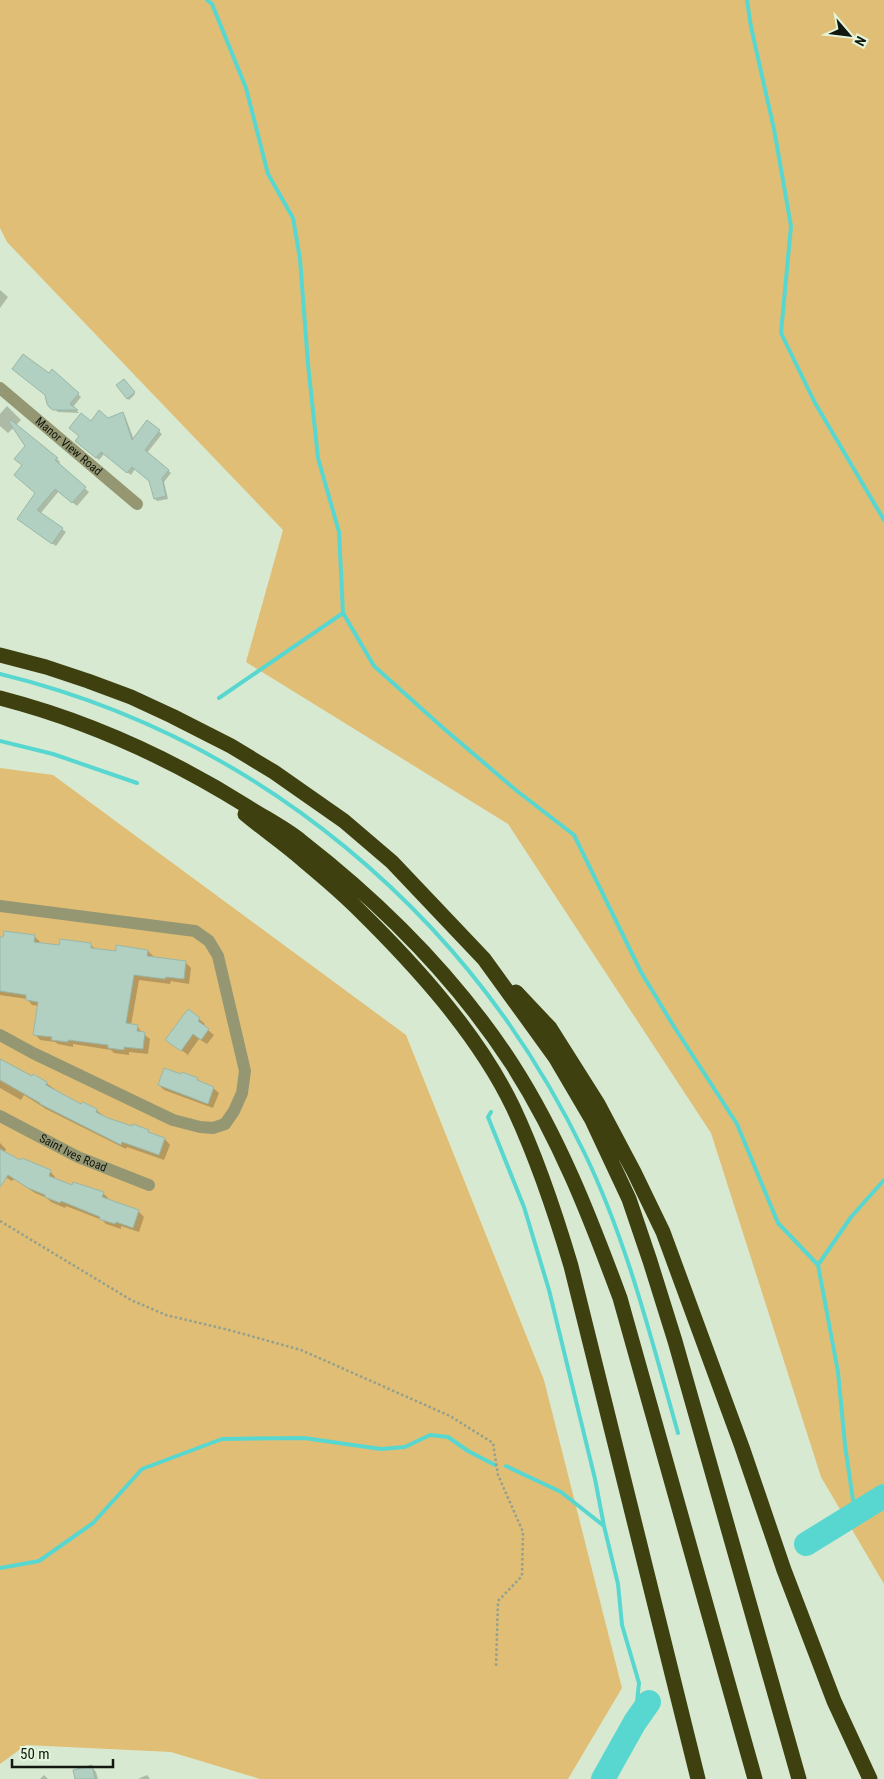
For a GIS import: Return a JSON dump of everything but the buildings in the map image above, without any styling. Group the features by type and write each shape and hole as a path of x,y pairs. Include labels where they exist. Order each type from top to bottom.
{"highway":[{"path":"0,655 46,667 131,697 231,746 274,772 344,821 392,862 550,1028 598,1104 663,1232 784,1570 834,1701 870,1779"},
{"path":"0,698 69,718 124,740 204,779 299,840 392,919 430,959 470,1007 512,1064 566,1162 620,1298 754,1779"},
{"path":"204,779 310,866 357,908 407,959 444,1003 482,1055 512,1106 556,1216 571,1266 698,1779"},
{"path":"484,959 560,1065 592,1120 628,1199 675,1342 799,1779"},
{"path":"834,1701 848,1719 880,1779"}],"street":[{"name":"Manor View Road","path":"0,388 137,504"},
{"path":"0,906 195,931 210,941 218,956 246,1071 242,1093 234,1111 225,1124 213,1128 200,1127 173,1120 33,1053 0,1035"},
{"name":"Saint Ives Road","path":"0,1116 78,1158 149,1185"}],"path":[{"path":"0,1221 132,1300 166,1315 301,1350 450,1416 493,1442 498,1475 523,1532 522,1576 498,1601 496,1667"}],"shaded area":[{"path":"0,0 884,0 884,1584 821,1477 711,1133 508,824 246,662 283,530 7,242 0,228"},
{"path":"0,768 53,775 406,1035 544,1380 622,1688 568,1779 260,1779 171,1752 26,1745 0,1764"}],"waterway":[{"path":"207,0 212,4 246,88 268,174 293,218 300,259 318,458 339,532 343,613 374,666 517,791 574,835 641,972 737,1124 778,1223 818,1265 838,1372 845,1445 855,1514"},
{"path":"747,0 751,27 774,129 791,226 781,333 815,403 884,520"},
{"path":"219,698 343,613"},
{"path":"0,674 94,703 184,742 268,790 346,847 417,913 481,986 536,1066 584,1152 626,1255 678,1433"},
{"path":"0,741 53,754 137,783"},
{"path":"491,1112 488,1117 524,1207 549,1290 595,1479 604,1526"},
{"path":"818,1265 851,1217 884,1180"},
{"path":"0,1568 39,1561 93,1523 142,1469 222,1439 304,1438 381,1449 405,1447 430,1435 448,1437 468,1451 495,1465"},
{"path":"506,1466 561,1492 604,1526 618,1584 622,1625 639,1683 635,1722"},
{"path":"806,1544 884,1496"},
{"path":"603,1779 635,1722 649,1702"}]}
